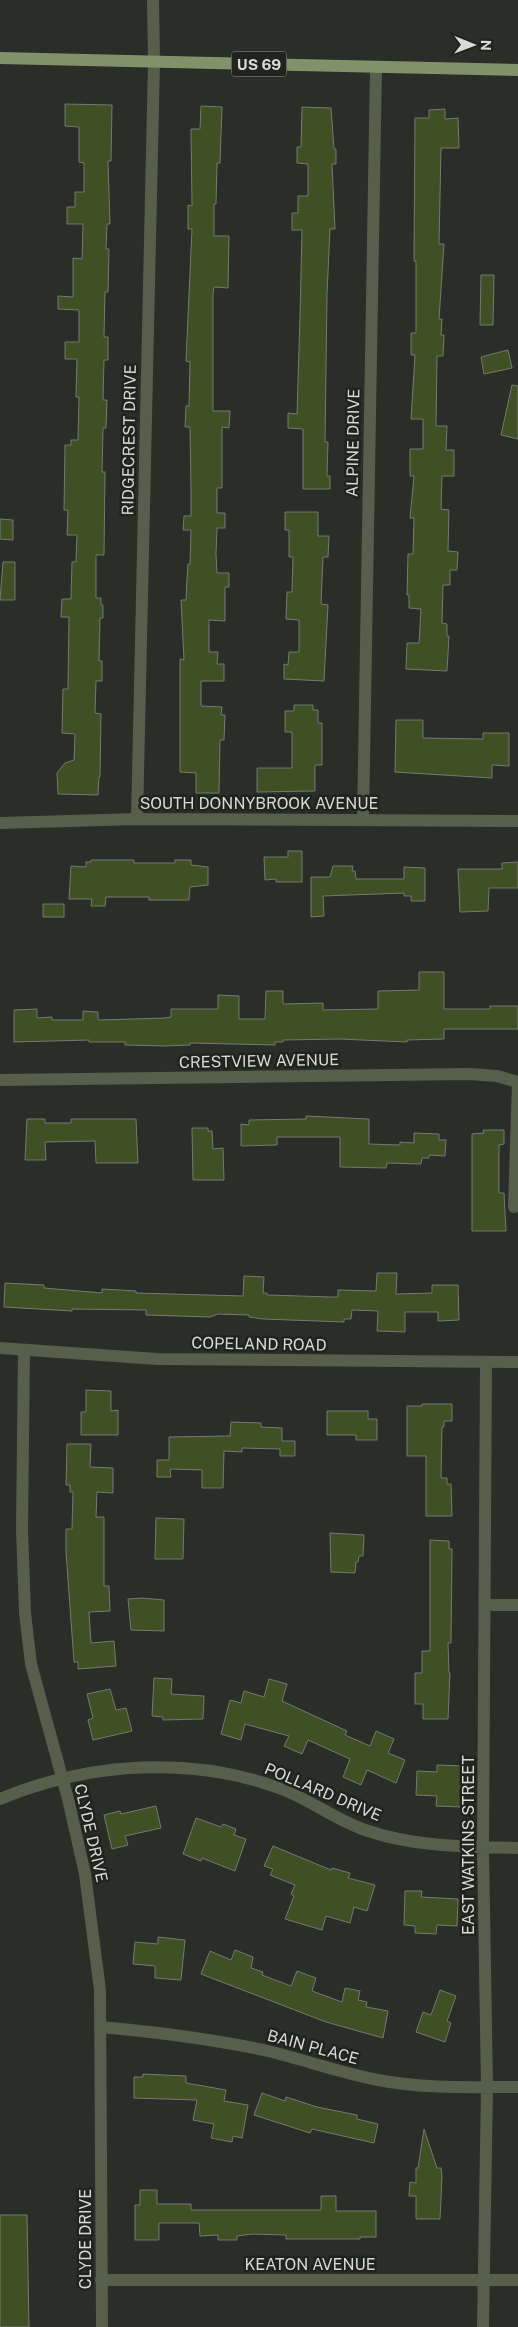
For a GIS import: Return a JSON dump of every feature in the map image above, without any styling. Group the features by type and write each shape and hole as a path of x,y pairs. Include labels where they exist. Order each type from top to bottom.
{"main road":[{"name":"US 69","path":"0,58 518,70"}],"street":[{"name":"RIDGECREST DRIVE","path":"137,819 154,0"},
{"name":"ALPINE DRIVE","path":"363,820 376,67"},
{"name":"SOUTH DONNYBROOK AVENUE","path":"0,823 137,819 518,821"},
{"name":"CRESTVIEW AVENUE","path":"0,1080 469,1074 497,1076 518,1082"},
{"path":"514,1207 518,1082"},
{"name":"COPELAND ROAD","path":"0,1348 157,1359 518,1362"},
{"name":"CLYDE DRIVE","path":"24,1350 22,1530 26,1613 31,1664 62,1778 86,1882 100,1990 102,2327"},
{"name":"EAST WATKINS STREET","path":"483,2327 488,2087 483,1848 486,1362"},
{"path":"486,1605 518,1605"},
{"name":"POLLARD DRIVE","path":"0,1799 62,1778 146,1766 240,1776 285,1790 365,1830 420,1844 518,1848"},
{"name":"BAIN PLACE","path":"100,2027 172,2033 270,2052 331,2070 379,2080 428,2087 518,2087"},
{"name":"KEATON AVENUE","path":"102,2280 518,2280"}],"building":[{"path":"65,104 112,105 111,161 108,161 110,224 107,224 106,249 109,249 108,292 105,292 104,337 108,337 108,360 104,360 103,400 107,400 106,428 103,428 102,472 105,472 104,555 96,555 96,598 101,598 101,605 103,605 103,618 100,618 99,661 102,661 102,681 96,681 95,713 101,714 98,795 58,794 57,773 65,763 74,760 75,734 62,733 63,689 68,689 69,617 61,617 62,599 71,599 72,562 76,562 77,535 67,535 68,510 64,510 65,445 71,445 71,440 78,440 79,397 76,397 77,359 65,359 65,342 79,342 79,310 58,309 58,296 73,297 73,258 82,259 83,224 67,224 67,207 75,207 75,192 84,192 84,163 79,162 79,127 65,126"},
{"path":"201,106 222,107 220,163 217,163 216,204 214,204 214,236 229,236 228,288 214,287 213,294 213,411 230,411 229,428 222,427 222,488 217,488 217,513 225,513 225,528 217,528 216,554 217,573 229,573 229,587 225,587 225,621 209,620 209,652 218,652 217,664 224,664 224,681 201,681 201,706 222,707 221,715 225,715 224,740 220,740 219,793 196,793 196,773 180,772 180,659 184,660 181,600 186,600 191,530 183,530 184,516 191,516 190,427 185,427 186,406 189,406 190,362 186,361 192,229 188,229 188,205 192,206 191,129 200,129"},
{"path":"302,107 331,108 334,149 336,149 336,164 332,164 335,229 330,229 327,294 325,442 328,442 327,476 330,476 330,489 303,489 303,429 288,428 288,413 297,414 302,230 292,230 292,213 298,213 298,196 308,196 308,164 297,163 297,147 301,147"},
{"path":"445,109 445,119 458,118 459,148 441,148 439,244 444,244 439,319 442,319 441,335 444,335 443,356 437,356 436,426 447,426 446,450 454,450 454,476 442,476 441,509 449,510 448,551 458,552 457,570 450,570 450,585 443,585 442,623 447,624 447,636 449,636 447,671 406,669 407,643 419,643 421,609 409,608 409,595 407,595 408,554 413,554 414,518 410,518 414,476 410,476 410,449 423,449 423,419 411,419 415,355 411,355 411,333 416,333 416,261 414,261 415,118 429,118 429,110"},
{"path":"481,275 494,275 493,325 480,325"},
{"path":"508,350 512,368 484,374 481,357"},
{"path":"512,385 518,386 518,439 501,435"},
{"path":"285,512 318,512 318,536 329,536 328,557 323,557 321,604 328,605 324,681 284,679 284,664 288,665 289,652 299,652 299,620 286,619 287,592 292,592 293,557 289,557 289,530 285,530"},
{"path":"0,519 13,520 13,540 0,539"},
{"path":"3,562 15,562 15,600 0,600"},
{"path":"294,705 313,705 313,710 318,710 318,723 322,723 322,765 315,765 315,791 257,792 257,768 292,768 292,732 285,732 285,711 294,711"},
{"path":"396,720 423,720 423,738 483,739 483,733 509,733 509,766 492,765 492,778 395,772"},
{"path":"288,851 302,851 302,882 276,882 276,879 265,880 264,857 288,857"},
{"path":"91,860 134,860 134,863 175,863 175,860 191,860 191,865 208,867 208,885 190,887 189,900 149,900 149,897 106,897 105,906 91,906 92,899 69,899 71,866 86,867 86,862 91,862"},
{"path":"518,862 518,888 489,888 488,911 460,912 458,869 502,869 502,863"},
{"path":"333,866 353,866 352,871 355,871 356,879 404,879 404,867 425,868 425,901 411,901 411,896 404,896 404,893 323,896 324,916 311,917 311,877 330,877"},
{"path":"43,904 64,904 64,917 43,917"},
{"path":"419,972 444,972 444,1009 490,1009 490,1006 518,1006 518,1029 444,1029 444,1039 407,1040 407,1042 339,1039 283,1040 283,1042 275,1042 275,1045 190,1043 190,1045 164,1046 125,1045 125,1042 89,1042 89,1040 14,1042 14,1010 37,1009 37,1018 52,1017 52,1020 83,1020 83,1011 98,1012 98,1020 165,1018 171,1017 171,1009 218,1009 218,995 239,996 239,1019 265,1019 266,991 283,991 283,1004 323,1003 323,1010 378,1009 378,991 419,990"},
{"path":"306,1116 369,1119 369,1144 400,1145 400,1142 414,1143 414,1133 439,1134 439,1140 446,1140 445,1156 429,1155 429,1158 422,1158 421,1164 387,1163 386,1168 340,1167 340,1137 277,1137 277,1145 241,1146 241,1124 249,1125 249,1120 306,1119"},
{"path":"27,1119 45,1119 45,1123 71,1123 71,1119 136,1119 138,1163 96,1163 95,1141 45,1142 46,1160 25,1160"},
{"path":"192,1128 208,1128 208,1131 212,1131 213,1149 223,1148 224,1180 193,1180"},
{"path":"483,1130 504,1130 504,1144 499,1145 499,1193 504,1193 506,1231 472,1231 472,1134 484,1133"},
{"path":"377,1273 397,1273 396,1294 432,1293 432,1285 458,1285 459,1320 438,1321 438,1312 405,1312 405,1332 377,1331 378,1311 352,1310 351,1319 344,1319 344,1322 263,1319 249,1317 249,1315 218,1314 210,1317 146,1315 146,1310 72,1309 72,1311 4,1307 5,1283 44,1285 44,1288 102,1293 102,1289 136,1291 136,1293 243,1296 244,1276 264,1277 263,1293 267,1293 267,1295 338,1297 338,1290 376,1291"},
{"path":"86,1390 111,1391 111,1411 118,1410 118,1435 81,1435 81,1412 86,1412"},
{"path":"422,1404 452,1404 452,1421 444,1421 444,1427 442,1427 441,1478 447,1478 447,1484 451,1484 452,1516 426,1516 426,1456 407,1456 407,1406 422,1406"},
{"path":"327,1411 368,1411 368,1419 377,1419 377,1440 356,1440 356,1435 327,1435"},
{"path":"231,1422 261,1423 261,1427 282,1428 282,1441 295,1441 295,1456 280,1456 280,1449 242,1448 242,1452 224,1451 223,1488 202,1488 202,1470 170,1469 171,1477 157,1477 157,1460 169,1460 169,1437 230,1436"},
{"path":"67,1444 91,1444 90,1467 113,1468 113,1493 97,1492 96,1517 104,1517 104,1586 109,1586 110,1611 89,1612 91,1643 114,1641 116,1666 78,1669 78,1662 74,1662 66,1552 66,1529 72,1529 73,1492 70,1492 70,1485 66,1485"},
{"path":"156,1518 184,1519 183,1559 155,1559"},
{"path":"330,1533 364,1535 363,1556 359,1556 358,1562 356,1562 355,1573 331,1572"},
{"path":"430,1540 449,1541 449,1549 452,1549 451,1643 448,1643 450,1673 448,1719 423,1719 423,1704 415,1704 415,1673 422,1673 422,1651 430,1651"},
{"path":"128,1599 164,1600 164,1631 131,1630"},
{"path":"154,1678 172,1679 171,1694 204,1696 203,1719 163,1720 163,1717 152,1716"},
{"path":"269,1679 287,1684 282,1701 347,1731 345,1735 370,1746 376,1731 394,1739 388,1753 405,1760 396,1783 367,1770 361,1785 343,1777 350,1759 308,1740 302,1754 284,1746 289,1736 245,1724 241,1740 221,1734 230,1700 241,1703 244,1691 264,1697"},
{"path":"110,1689 116,1710 126,1708 132,1731 93,1740 88,1720 93,1718 87,1694"},
{"path":"437,1765 462,1766 460,1807 436,1806 437,1796 416,1795 417,1771 437,1772"},
{"path":"156,1806 161,1828 125,1836 128,1845 112,1849 104,1815 120,1811 121,1814"},
{"path":"196,1818 221,1827 223,1824 236,1829 234,1835 246,1839 235,1871 202,1858 201,1861 183,1854"},
{"path":"273,1846 331,1870 332,1868 350,1873 348,1878 375,1885 367,1911 354,1907 350,1923 326,1916 322,1930 285,1919 294,1896 291,1894 295,1885 270,1875 273,1869 264,1866"},
{"path":"405,1891 422,1891 421,1897 458,1899 457,1926 437,1925 436,1934 415,1933 415,1926 404,1925"},
{"path":"158,1937 185,1940 181,1980 155,1978 155,1966 133,1964 135,1942 158,1944"},
{"path":"235,1950 253,1957 251,1968 263,1972 262,1975 291,1986 297,1971 316,1978 312,1991 342,2002 345,1988 360,1991 358,2000 367,2002 366,2007 388,2011 383,2038 326,2022 201,1974 210,1951 231,1960"},
{"path":"440,1990 456,1996 447,2021 451,2023 445,2042 416,2032 423,2012 431,2015"},
{"path":"143,2074 186,2076 186,2083 226,2090 224,2101 248,2105 242,2138 233,2136 232,2142 211,2138 214,2124 193,2120 197,2100 134,2098 134,2077 143,2077"},
{"path":"262,2093 285,2101 286,2097 317,2107 357,2115 357,2119 378,2124 374,2143 312,2129 310,2133 254,2115"},
{"path":"424,2129 437,2168 441,2168 440,2219 416,2219 416,2196 409,2196 410,2182 416,2183 416,2168 418,2168"},
{"path":"140,2190 157,2190 157,2204 191,2204 191,2210 321,2210 321,2196 336,2196 336,2211 376,2211 376,2237 360,2237 360,2239 286,2239 286,2235 252,2234 237,2236 237,2240 218,2240 218,2235 200,2236 199,2223 159,2223 159,2240 135,2240 135,2205 140,2205"},
{"path":"0,2215 27,2215 29,2327 0,2327"}]}
